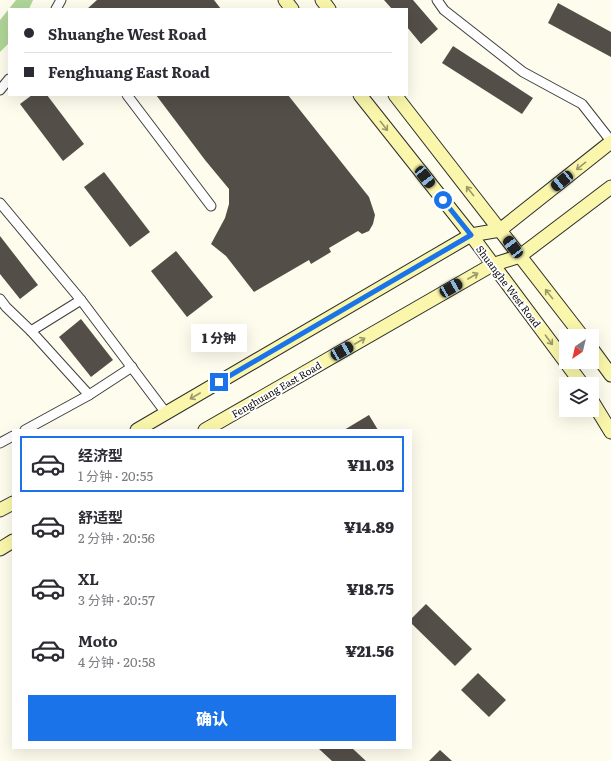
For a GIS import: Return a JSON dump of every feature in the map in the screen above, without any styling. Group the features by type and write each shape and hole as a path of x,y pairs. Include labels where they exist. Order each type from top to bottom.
{"street":[{"path":"285,0 291,8"},
{"path":"322,0 328,8"},
{"path":"139,429 471,235 500,230 611,141 582,104 523,72 444,10 437,0"},
{"path":"0,90 8,80"},
{"path":"128,96 211,206"},
{"name":"Shuanghe West Road","path":"361,96 471,235 577,377"},
{"path":"396,96 577,329"},
{"name":"Fenghuang East Road","path":"207,429 492,265 520,256 611,186"},
{"path":"0,203 82,300 166,413"},
{"path":"0,299 89,395"},
{"path":"31,331 82,300"},
{"path":"599,359 611,375"},
{"path":"27,429 89,395 132,367"},
{"path":"599,412 611,432"},
{"path":"0,443 12,437"},
{"path":"0,510 12,504"},
{"path":"0,549 12,542"}],"green space":[{"path":"16,0 33,0 29,8 10,8"},
{"path":"8,10 8,44 0,52 0,20"}],"building":[{"path":"97,0 214,0 220,8 88,8"},
{"path":"384,0 413,0 438,29 421,44 408,28 408,8 391,8"},
{"path":"558,3 611,32 611,57 548,23"},
{"path":"453,46 533,98 522,114 442,63"},
{"path":"31,96 48,96 84,144 63,161 20,104"},
{"path":"157,96 289,96 369,197 375,215 373,224 369,231 362,234 358,231 329,248 331,252 311,264 309,260 254,292 226,256 211,244 225,218 229,204 229,189"},
{"path":"104,172 150,232 130,247 84,187"},
{"path":"0,236 38,285 20,299 0,274"},
{"path":"176,251 213,297 187,317 151,271"},
{"path":"81,319 113,360 91,377 59,337"},
{"path":"369,415 377,429 346,429"},
{"path":"426,604 472,649 455,666 412,624 412,618"},
{"path":"478,673 506,700 489,717 461,690"},
{"path":"319,749 353,749 366,761 332,761"},
{"path":"440,750 452,761 429,761"}],"route":[{"path":"219,382 471,235 443,200"}]}
